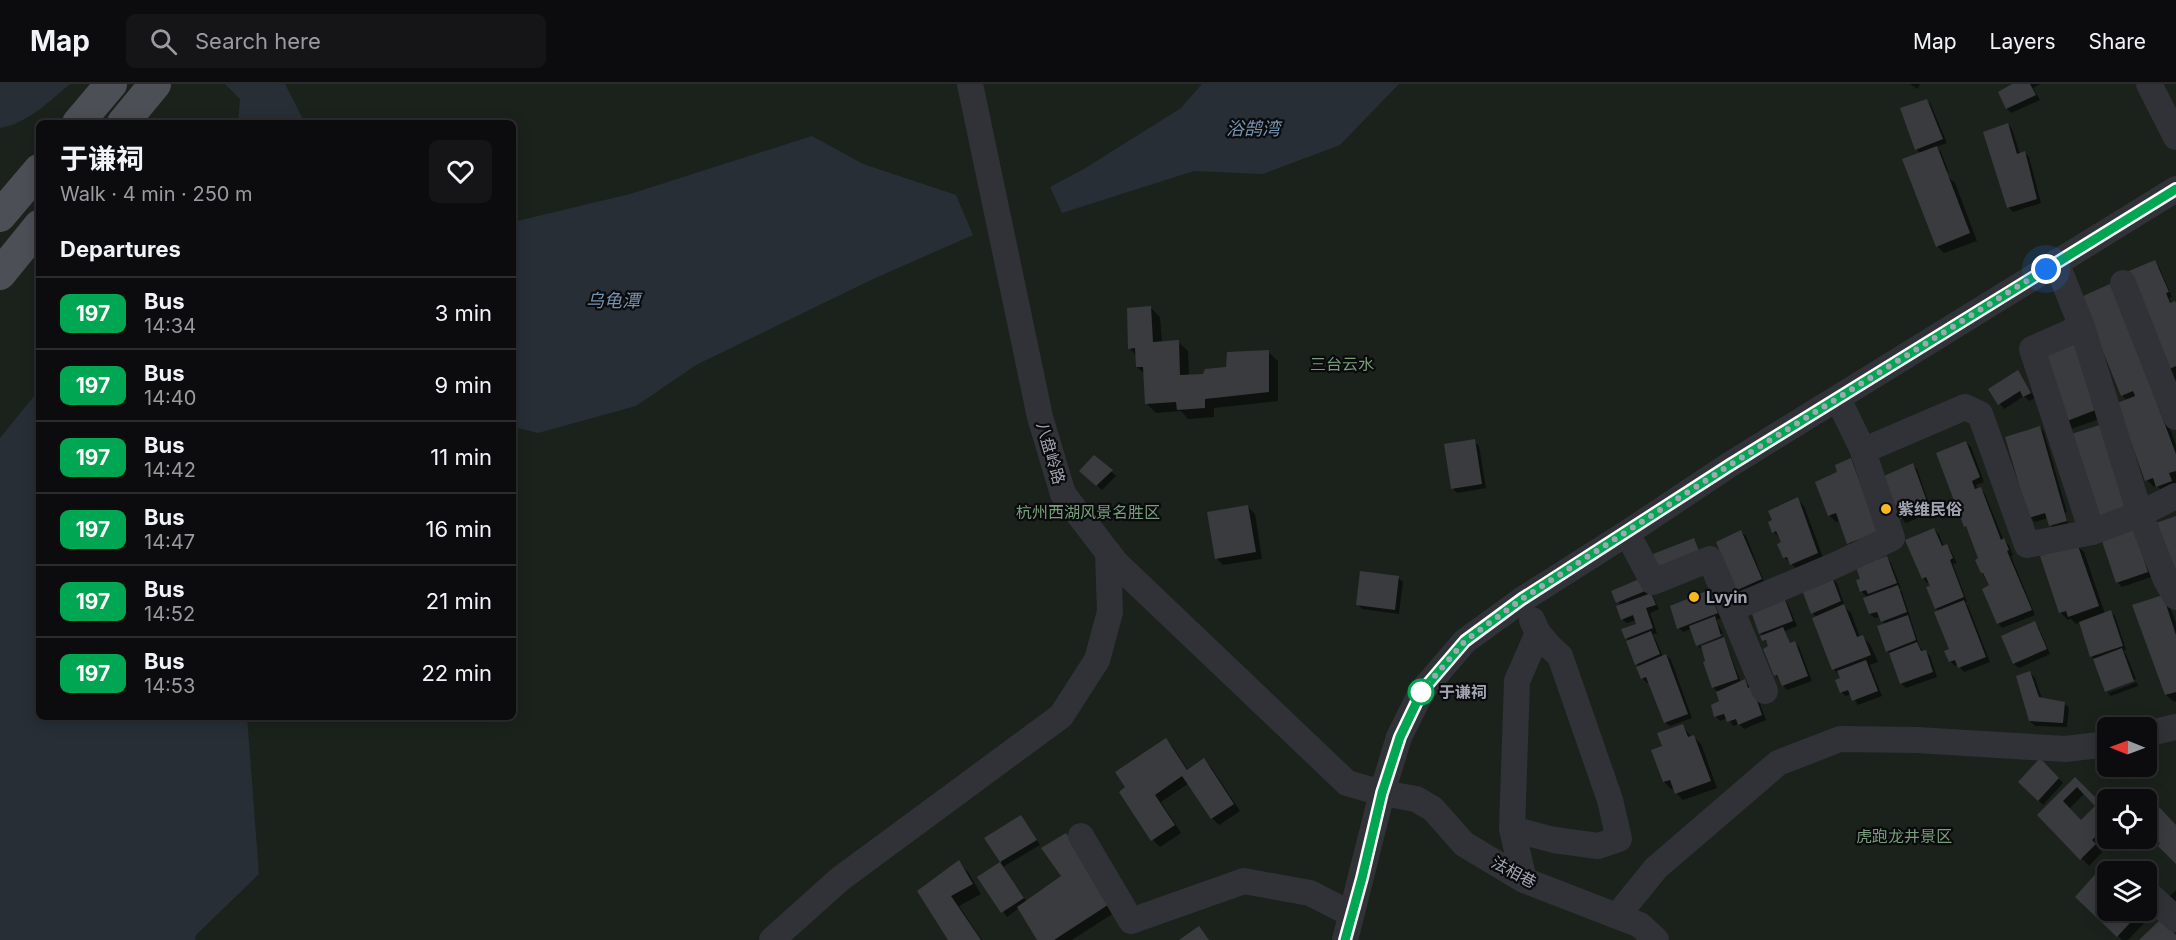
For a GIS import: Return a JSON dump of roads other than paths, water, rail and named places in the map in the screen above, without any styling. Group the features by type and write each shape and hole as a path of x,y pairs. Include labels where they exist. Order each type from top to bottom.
{"main road":[{"path":"81,120 111,84"},
{"path":"125,120 155,84"},
{"path":"0,216 36,174"},
{"path":"0,274 36,230"}],"street":[{"name":"八盘岭路","path":"970,84 1040,417 1063,495 1125,572 1347,783 1382,793"},
{"path":"2149,84 2176,137"},
{"path":"1345,940 1382,793 1400,737 1422,691 1465,641 1522,599 1730,465 2176,189"},
{"path":"2056,262 2082,327 2140,514 2166,580 2176,597"},
{"path":"2123,283 2176,417"},
{"path":"2082,327 2032,349 2092,532"},
{"path":"1731,609 1838,564 1892,538 1862,448 1838,399"},
{"path":"1862,448 1874,446 1965,407 1980,414 2027,545 2092,532 2140,514 2176,496"},
{"path":"1627,533 1653,582 1710,559 1765,691"},
{"path":"772,940 840,879 1061,716 1096,660 1110,612 1108,552"},
{"path":"1512,830 1554,840 1598,846 1619,839 1610,800 1560,657 1538,633 1522,599"},
{"path":"1524,880 1512,830 1517,681 1538,633"},
{"path":"2157,731 2176,727"},
{"path":"1617,916 1656,868 1778,763 1840,739 1917,740 2065,749 2097,745"},
{"name":"法相巷","path":"1382,793 1416,799 1433,809 1464,844 1524,880 1640,925 1656,940"},
{"path":"1081,836 1131,921 1244,881 1310,893 1351,914"},
{"path":"2157,902 2176,919"}],"water":[{"path":"0,84 70,84 28,117 0,128"},
{"path":"225,84 285,84 303,120 238,120 240,99"},
{"name":"浴鹄湾","path":"1202,84 1399,84 1340,145 1263,174 1194,171 1062,213 1050,187 1084,169 1181,108"},
{"name":"乌龟潭","path":"812,136 863,164 956,195 973,235 871,280 696,365 636,406 538,433 516,428 516,221 630,194"},
{"path":"36,394 36,720 247,720 259,874 196,935 195,940 0,940 0,438"}],"place":[{"name":"紫维民俗","path":"1886,509"},
{"name":"Lvyin","path":"1694,597"},
{"name":"于谦祠","path":"1421,692"}],"park label":[{"name":"三台云水","path":"1342,364"},
{"name":"杭州西湖风景名胜区","path":"1088,512"},
{"name":"虎跑龙井景区","path":"1904,836"}]}
